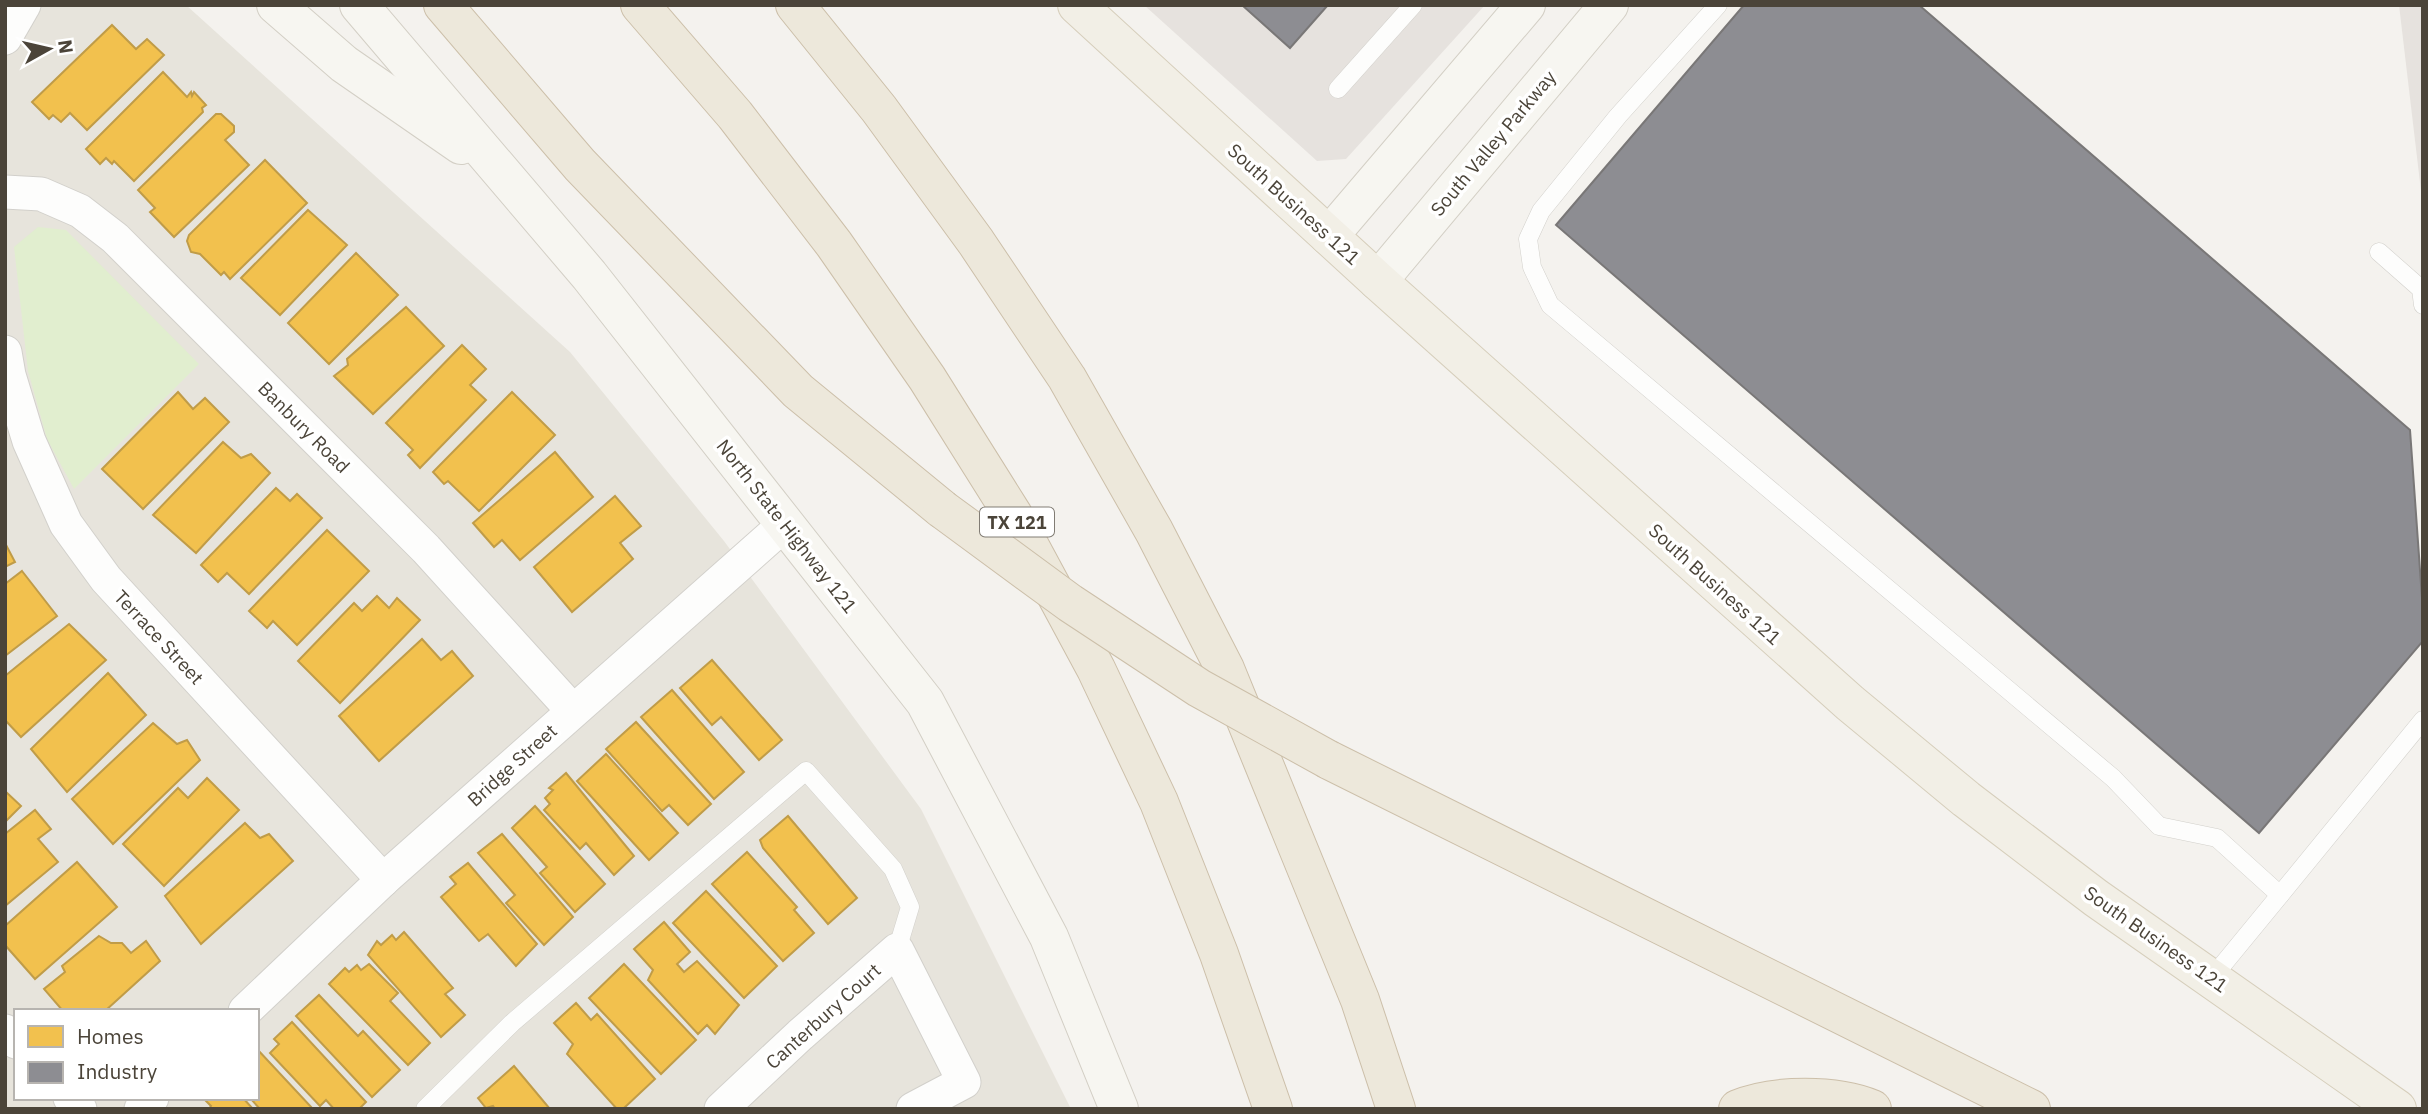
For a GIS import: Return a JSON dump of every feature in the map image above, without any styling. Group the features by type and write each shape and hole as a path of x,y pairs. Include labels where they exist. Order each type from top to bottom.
{"highway":[{"path":"443,5 580,165 798,391 942,509 1070,603 1199,688 1329,760 2031,1109"},
{"name":"TX 121","path":"640,5 735,115 834,244 927,378 1013,515 1096,670 1159,802 1219,954 1273,1109"},
{"path":"795,5 879,108 976,242 1067,379 1154,531 1225,669 1360,1000 1395,1109"},
{"path":"1738,1109 1749,1104 1806,1097 1861,1104 1872,1109"}],"main road":[{"path":"276,5 344,64 505,175"},
{"name":"North State Highway 121","path":"359,5 589,275 925,702 1049,937 1119,1109"},
{"name":"South Business 121","path":"1077,5 1378,281 1850,703 1966,799 2075,882 2397,1109"},
{"path":"1329,236 1526,5"},
{"name":"South Valley Parkway","path":"1378,281 1609,5"}],"street":[{"path":"5,38 24,5"},
{"name":"Banbury Road","path":"5,192 41,194 80,211 115,238 426,549 573,711"},
{"name":"Terrace Street","path":"6,367 29,441 66,524 106,579 383,880"},
{"name":"Bridge Street","path":"247,1009 383,880 785,524"},
{"name":"Canterbury Court","path":"721,1109 897,950 964,1083 913,1109"}],"lane":[{"path":"1338,89 1413,5"},
{"path":"1718,5 1618,116 1541,211 1528,239 1532,267 1550,305 2113,778 2159,826 2217,838 2280,895"},
{"path":"2379,252 2421,289 2423,305"},
{"path":"2211,979 2423,720"},
{"path":"425,1109 512,1023 806,771 893,869 910,907 897,950"}],"shaded area":[{"path":"5,5 186,5 570,352 724,541 921,809 1071,1109 5,1109"},
{"path":"1144,5 1485,5 1346,159 1317,161"},
{"path":"2399,5 2423,5 2423,208"}],"green space":[{"path":"38,227 66,230 199,364 74,489 47,439 28,371 14,247"}],"building: Homes":[{"path":"112,25 136,49 147,39 164,55 87,130 70,113 61,122 53,115 49,119 32,102"},
{"path":"163,72 187,97 194,92 206,105 202,108 203,112 134,181 114,161 112,164 106,158 100,164 86,149"},
{"path":"216,114 221,114 234,126 234,132 225,140 249,165 174,237 150,212 155,208 138,190"},
{"path":"265,160 307,203 230,279 224,272 221,275 200,254 191,252 187,241 189,235"},
{"path":"308,210 347,245 280,315 241,278"},
{"path":"356,253 398,295 329,364 288,323"},
{"path":"406,307 444,346 373,414 334,376 348,365 347,359"},
{"path":"462,345 486,369 470,385 486,400 420,468 408,455 413,450 386,423"},
{"path":"178,392 193,409 205,398 229,422 143,509 102,469"},
{"path":"512,392 555,435 479,511 448,481 444,484 433,472"},
{"path":"223,442 241,458 251,454 270,473 196,553 153,515"},
{"path":"555,452 593,497 520,560 502,540 494,547 473,523"},
{"path":"276,488 290,501 297,494 322,518 249,594 227,573 218,582 201,565"},
{"path":"615,496 641,526 620,543 633,559 572,612 534,567"},
{"path":"327,530 369,571 297,645 273,621 267,628 249,611"},
{"path":"5,543 15,562 5,567"},
{"path":"22,571 57,616 5,656 5,584"},
{"path":"377,596 389,608 397,598 420,620 340,703 298,661 354,603 362,611"},
{"path":"69,624 106,660 21,737 5,720 5,676"},
{"path":"422,639 441,660 452,651 473,676 379,761 339,716"},
{"path":"712,660 782,740 759,760 721,717 712,725 680,688"},
{"path":"108,673 146,715 67,792 31,749"},
{"path":"672,690 744,772 714,799 641,717"},
{"path":"636,722 711,804 688,825 669,805 662,811 606,749"},
{"path":"153,723 177,744 187,740 200,760 113,844 72,799"},
{"path":"606,754 678,833 649,860 577,781"},
{"path":"566,773 634,856 614,875 586,843 580,849 544,810 550,804 545,798 553,790 549,788"},
{"path":"207,778 239,810 164,886 123,844 178,788 188,798"},
{"path":"5,791 21,806 5,822"},
{"path":"535,806 605,884 575,912 540,873 547,867 512,828"},
{"path":"35,810 51,829 38,839 58,862 5,906 5,834"},
{"path":"788,816 857,898 828,924 763,848 760,840"},
{"path":"245,823 260,838 269,834 293,861 201,944 165,896"},
{"path":"502,834 573,917 544,945 506,903 515,895 478,853"},
{"path":"747,852 797,907 794,910 814,933 783,961 712,884"},
{"path":"77,862 117,907 35,979 5,945 5,926"},
{"path":"468,863 537,944 516,966 488,934 479,941 441,897 456,884 450,877"},
{"path":"706,891 777,966 744,998 673,923"},
{"path":"664,922 690,952 677,964 684,972 697,961 739,1005 715,1034 707,1025 698,1034 648,980 653,970 634,949"},
{"path":"404,932 453,988 445,994 465,1015 441,1037 368,955 377,941 381,945 392,935 396,940"},
{"path":"99,936 111,943 122,943 131,953 146,941 160,961 107,1009 61,1009 44,989 65,972 62,966"},
{"path":"369,964 398,993 390,1001 430,1043 408,1065 329,984 345,968 349,972 357,965 361,970"},
{"path":"624,964 696,1040 661,1074 589,998"},
{"path":"319,995 358,1036 363,1031 400,1070 372,1097 296,1016"},
{"path":"576,1003 591,1020 597,1014 655,1079 623,1109 617,1109 567,1054 573,1044 554,1023"},
{"path":"292,1022 366,1102 359,1109 334,1109 326,1100 320,1106 270,1053 279,1044 274,1039"},
{"path":"259,1051 313,1109 260,1109 252,1100 259,1100"},
{"path":"514,1066 550,1109 495,1109 493,1106 486,1108 478,1098"},
{"path":"205,1100 245,1100 253,1109 209,1109 211,1106"}],"building: Industry":[{"path":"1242,5 1328,5 1290,48"},
{"path":"1744,5 1919,5 2410,430 2423,641 2259,833 1556,225"}]}
